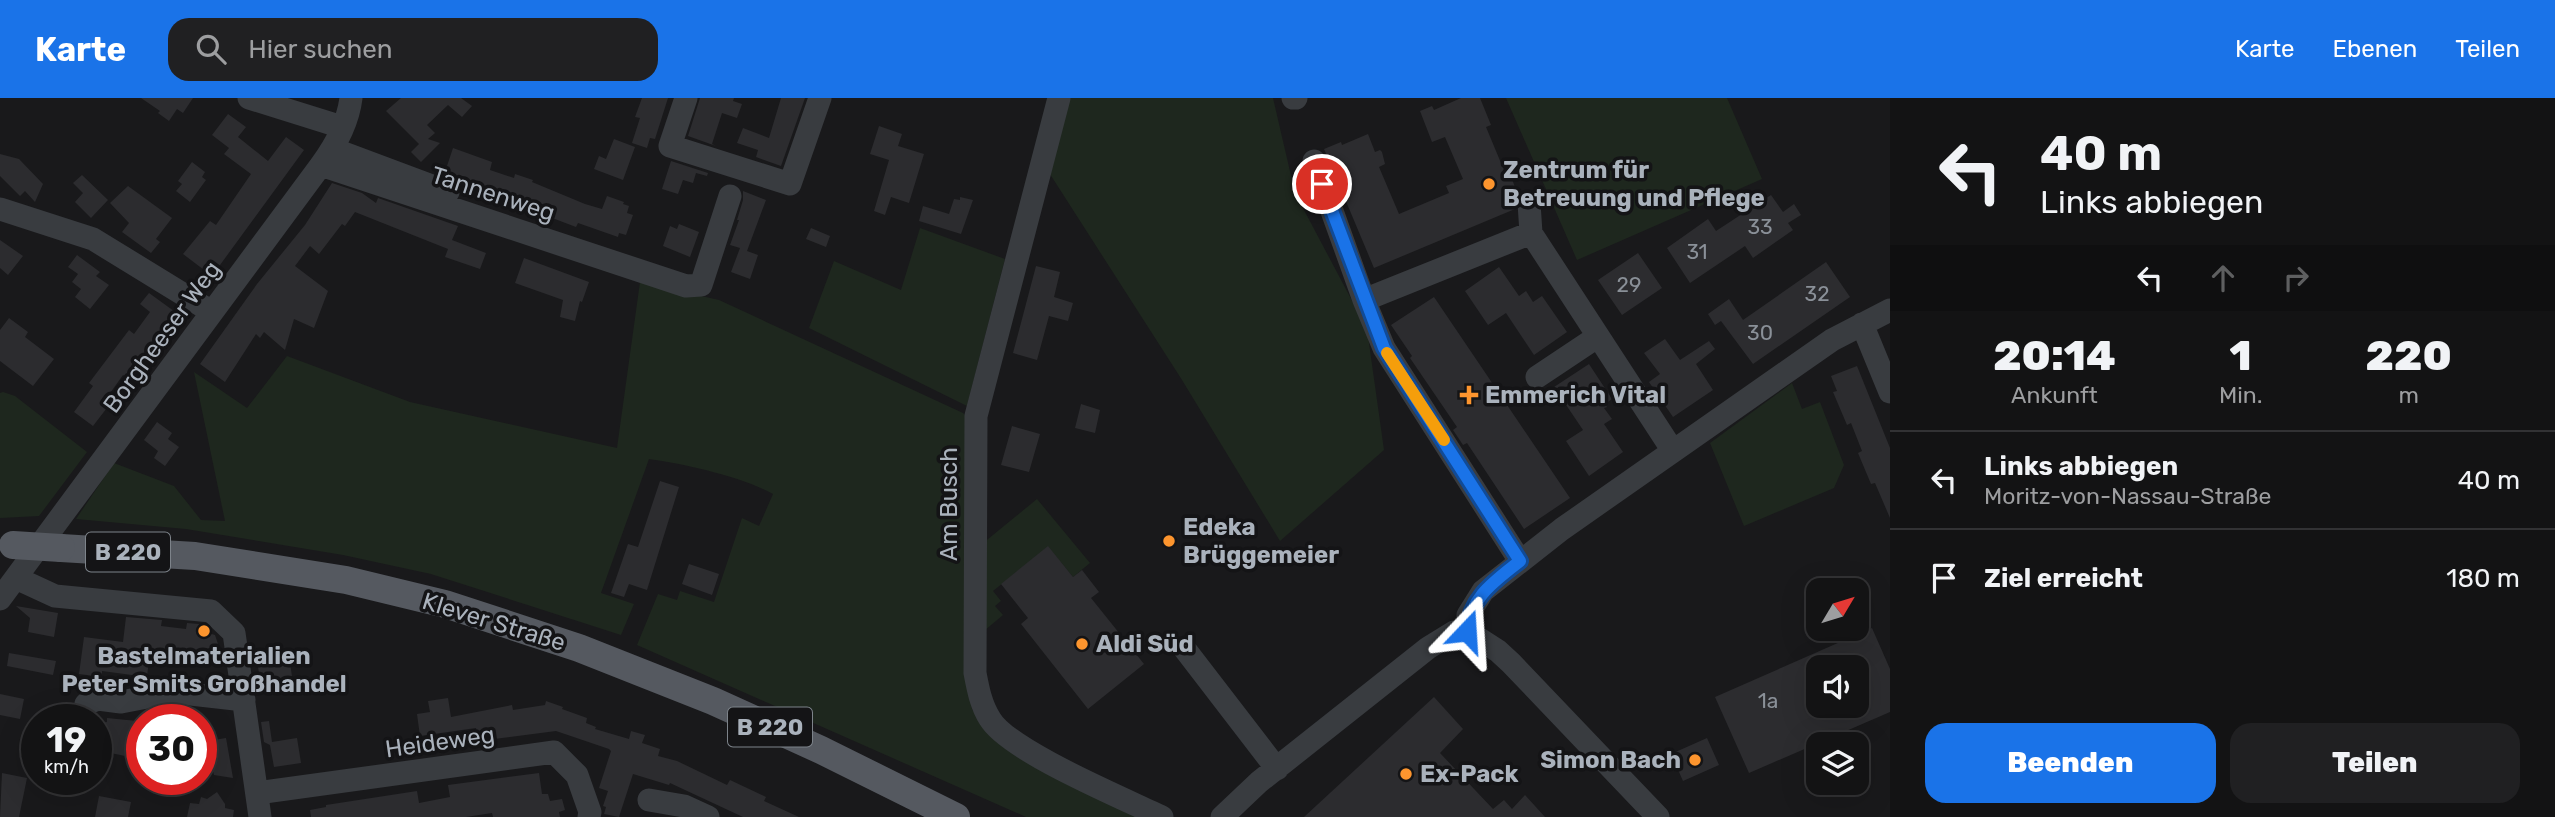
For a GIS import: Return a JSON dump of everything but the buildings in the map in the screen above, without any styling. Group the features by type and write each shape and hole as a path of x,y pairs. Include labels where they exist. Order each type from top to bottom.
{"main road":[{"name":"Klever Straße","path":"7,546 195,556 346,580 445,604 579,648 713,701 821,750 956,817"}],"street":[{"path":"249,98 342,127"},
{"name":"Borgheeser Weg","path":"0,599 327,157 342,127 351,98"},
{"path":"686,98 670,146 790,184 820,98"},
{"name":"Am Busch","path":"1059,98 976,416 975,673 981,701 991,721 1011,738 1045,760 1162,817"},
{"name":"Tannenweg","path":"327,157 580,242"},
{"name":"Tannenweg","path":"327,157 686,286 701,285 730,196"},
{"path":"1314,161 1384,348 1520,561"},
{"path":"1529,203 1531,233 1674,451"},
{"path":"0,209 93,239 212,312"},
{"path":"1364,300 1531,233"},
{"path":"1467,631 1468,615 1483,591 1583,513 1832,340 1890,310"},
{"path":"1862,324 1890,392"},
{"path":"1537,377 1597,337"},
{"path":"16,578 55,596 211,611 234,633 260,817"},
{"path":"1222,817 1259,782 1428,648 1454,632 1467,631 1511,663 1658,817"},
{"path":"1184,648 1277,769"},
{"path":"86,704 99,699 121,702 173,692 244,700"},
{"name":"Heideweg","path":"257,793 554,752 577,775 590,812 589,817"},
{"path":"649,800 684,806 708,817"}],"shaded area":[{"path":"1070,98 1273,98 1295,193 1367,329 1384,450 1280,541 1182,380 1048,171"},
{"path":"1506,98 1727,98 1762,179 1577,260"},
{"path":"920,228 1005,259 967,406 809,328 834,261 901,290"},
{"path":"640,282 719,300 967,417 967,665 972,709 989,734 1140,817 1026,817 637,645 658,594 677,600 680,591 714,602 742,518 759,526 773,494 713,472 649,459 601,593 634,604 621,635 431,574 343,555 186,529 76,519 114,463 174,486 201,520 225,521 194,372 247,408 287,356 410,402 617,448"},
{"path":"1792,383 1802,409 1820,402 1844,465 1834,488 1744,526 1710,443"},
{"path":"0,393 15,396 87,452 39,516 0,518"},
{"path":"1037,499 1090,563 1073,577 1048,547 993,591 1001,601 995,606 1003,615 984,631 982,544"}],"slow traffic":[{"path":"1387,353 1444,440"}],"place":[{"name":"Zentrum für Betreuung und Pflege","path":"1489,184"},
{"name":"Emmerich Vital","path":"1469,395"},
{"name":"Edeka Brüggemeier","path":"1169,541"},
{"name":"Bastelmaterialien Peter Smits Großhandel","path":"204,631"},
{"name":"Aldi Süd","path":"1082,644"},
{"name":"Simon Bach","path":"1695,760"},
{"name":"Ex-Pack","path":"1406,774"}],"route":[{"path":"1322,184 1384,348 1520,561 1483,591 1468,615 1467,631"}]}
